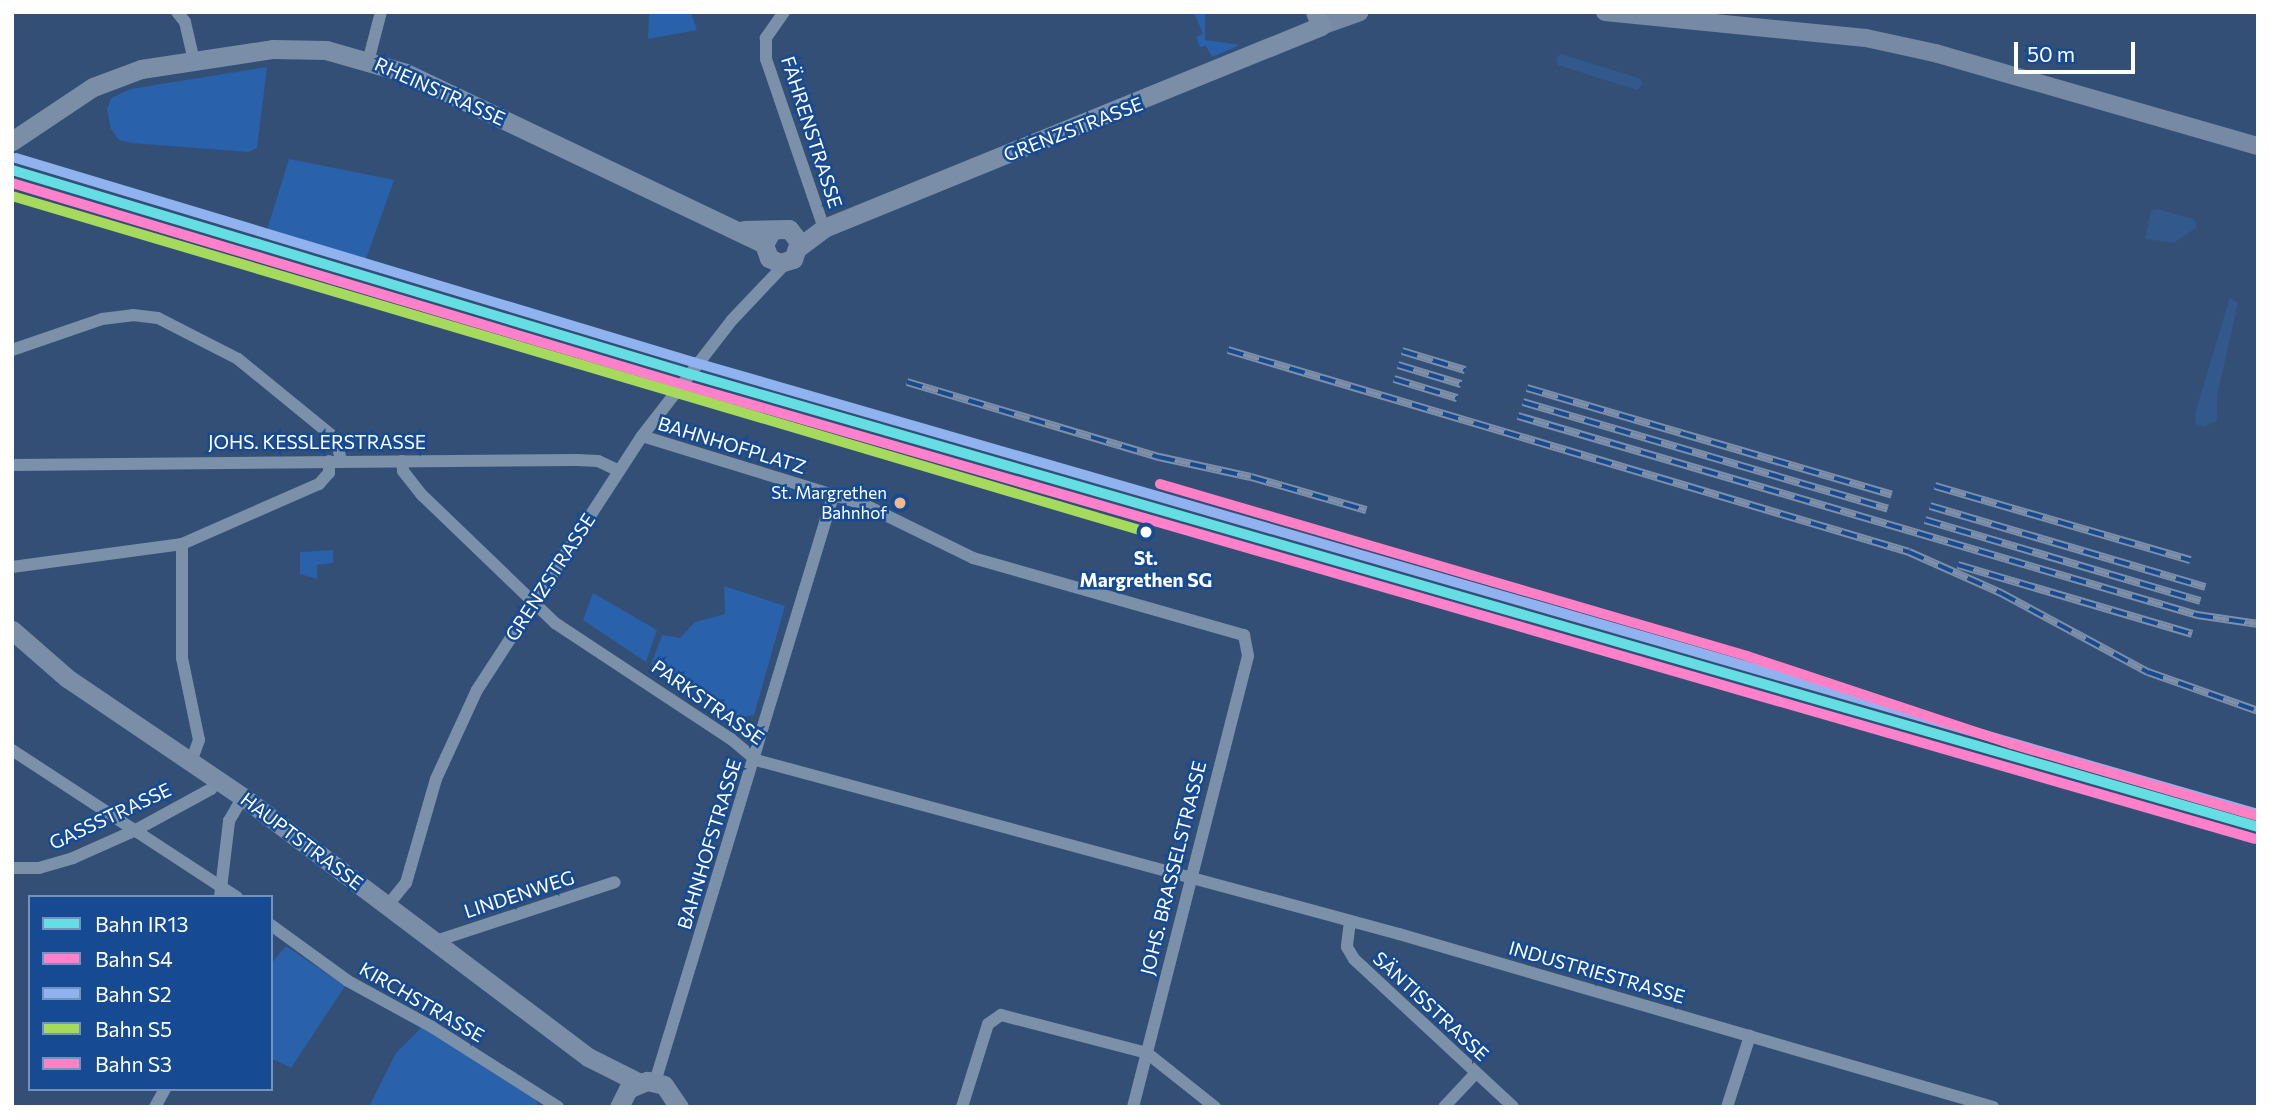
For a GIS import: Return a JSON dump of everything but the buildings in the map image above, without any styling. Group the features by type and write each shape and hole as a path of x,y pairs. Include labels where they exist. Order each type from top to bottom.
{"main road":[{"path":"1318,19 1360,12"},
{"path":"1605,12 1866,38 1983,67 2258,146"},
{"name":"GRENZSTRASSE","path":"780,245 1318,19"},
{"name":"RHEINSTRASSE","path":"12,141 93,87 141,69 295,49 369,58 739,230 780,245"},
{"name":"HAUPTSTRASSE","path":"12,630 67,678 243,797 589,1057 671,1091 679,1107"},
{"name":"HAUPTSTRASSE","path":"589,1057 620,1103 647,1083"}],"street":[{"path":"177,12 185,22 194,60"},
{"path":"369,58 381,12"},
{"name":"FÄHRENSTRASSE","path":"784,12 775,20 766,38 766,59 824,228"},
{"name":"GRENZSTRASSE","path":"388,905 406,883 415,861 436,779 463,715 642,436 767,278 780,245"},
{"path":"12,350 110,318 158,318 238,359 336,439 335,461 319,484 182,544 12,568"},
{"name":"BAHNHOFPLATZ","path":"642,436 880,511 962,554 1238,632 1246,639"},
{"name":"PARKSTRASSE","path":"402,461 403,471 422,495 535,599 555,623 731,739 756,760 1190,877"},
{"name":"JOHS. KESSLERSTRASSE","path":"12,465 598,461 619,471"},
{"name":"BAHNHOFSTRASSE","path":"647,1083 756,760 833,496"},
{"path":"182,544 182,658 199,740 191,762"},
{"name":"JOHS. BRASSELSTRASSE","path":"1133,1107 1248,656 1246,639"},
{"path":"12,750 221,890 229,821 243,797"},
{"name":"GASSSTRASSE","path":"12,867 55,865 134,831 211,789 218,780"},
{"name":"INDUSTRIESTRASSE","path":"1190,877 1350,920 1993,1107"},
{"name":"LINDENWEG","path":"436,942 615,882"},
{"name":"SÄNTISSTRASSE","path":"1350,920 1347,947 1354,959 1513,1107"},
{"name":"KIRCHSTRASSE","path":"273,926 348,981 550,1105"},
{"path":"962,1107 994,1017 1007,1016 1147,1053 1166,1063 1215,1107"},
{"path":"1727,1107 1750,1036"},
{"path":"1444,1107 1475,1074"},
{"path":"155,1107 164,1091"}],"shaded area":[{"path":"649,12 691,13 697,30 648,39"},
{"path":"1194,12 1205,12 1205,40 1240,45 1212,57 1206,46 1200,47 1196,37 1203,34"},
{"path":"1561,54 1641,79 1642,85 1637,90 1558,65 1556,58"},
{"path":"267,67 257,148 249,152 132,143 119,140 111,129 107,109 111,98 131,89"},
{"path":"289,159 394,180 366,259 267,230"},
{"path":"2157,209 2194,219 2197,227 2174,243 2145,239 2151,211"},
{"path":"2230,297 2238,303 2217,396 2217,421 2204,427 2196,424 2195,414"},
{"path":"333,550 333,563 317,565 317,579 300,574 300,552"},
{"path":"724,586 785,606 754,715 738,718 651,664 662,635 680,638 695,622 725,614"},
{"path":"593,593 657,630 646,662 583,620"},
{"path":"286,946 345,986 291,1068 273,1059 273,962"},
{"path":"422,1027 536,1097 538,1106 369,1107 396,1053"}],"railway":[{"path":"1228,350 1909,552 2001,593 2148,672 2258,711"},
{"path":"1402,351 1465,370"},
{"path":"1398,365 1461,384"},
{"path":"1394,379 1457,398"},
{"path":"907,382 1159,457 1251,477 1366,510"},
{"path":"1527,388 1892,495"},
{"path":"1523,402 1888,509"},
{"path":"1518,416 2197,615 2258,624"},
{"path":"1935,486 2190,560"},
{"path":"1930,506 2205,587"},
{"path":"1925,520 2200,601"},
{"path":"1958,565 2192,634"}],"rail line":[{"name":"S2","path":"16,158 693,362 2258,814"},
{"name":"IR13","path":"12,170 690,374 2258,827"},
{"name":"S4","path":"12,183 687,386 2255,839"},
{"name":"S5","path":"12,196 1146,532"},
{"name":"S3","path":"1160,484 1747,656 2012,744 2258,816"}],"place":[{"name":"St. Margrethen Bahnhof","path":"900,503"},
{"name":"St. Margrethen SG","path":"1146,532"}]}
